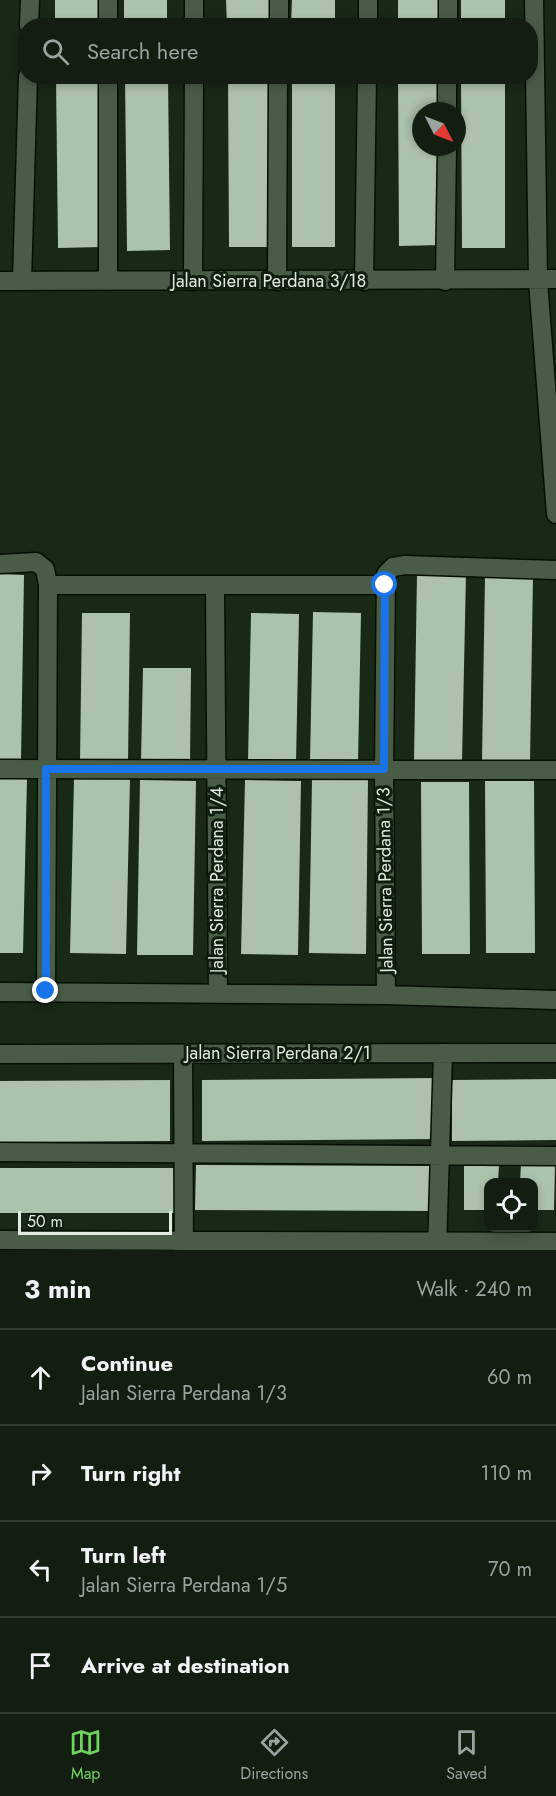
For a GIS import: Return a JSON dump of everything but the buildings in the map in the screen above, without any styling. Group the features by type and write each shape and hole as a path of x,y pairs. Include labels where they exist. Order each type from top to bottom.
{"street":[{"path":"29,18 30,0"},
{"path":"108,0 108,18"},
{"path":"194,0 194,18"},
{"path":"279,0 279,18"},
{"path":"368,0 368,18"},
{"path":"448,0 448,18"},
{"path":"534,0 535,18"},
{"path":"22,281 28,84"},
{"path":"108,84 108,281"},
{"path":"193,281 194,84"},
{"path":"277,281 278,84"},
{"path":"364,281 367,84"},
{"path":"447,84 447,102"},
{"path":"538,84 556,514"},
{"path":"445,281 447,156"},
{"name":"Jalan Sierra Perdana 3/18","path":"0,281 547,280"},
{"path":"0,564 36,562 45,569 48,585 46,991"},
{"path":"48,585 215,587 385,585 386,574 393,567 405,565 556,570"},
{"name":"Jalan Sierra Perdana 1/3","path":"385,585 386,996"},
{"name":"Jalan Sierra Perdana 1/4","path":"215,587 218,993"},
{"path":"0,769 556,770"},
{"path":"0,992 218,993 556,1000"},
{"path":"437,1246 443,1053"},
{"name":"Jalan Sierra Perdana 2/1","path":"0,1054 556,1053"},
{"path":"183,1054 184,1246"},
{"path":"0,1152 556,1156"},
{"path":"0,1240 184,1246 437,1246 556,1242"}],"route":[{"path":"46,991 46,769 384,769 385,585"}]}
